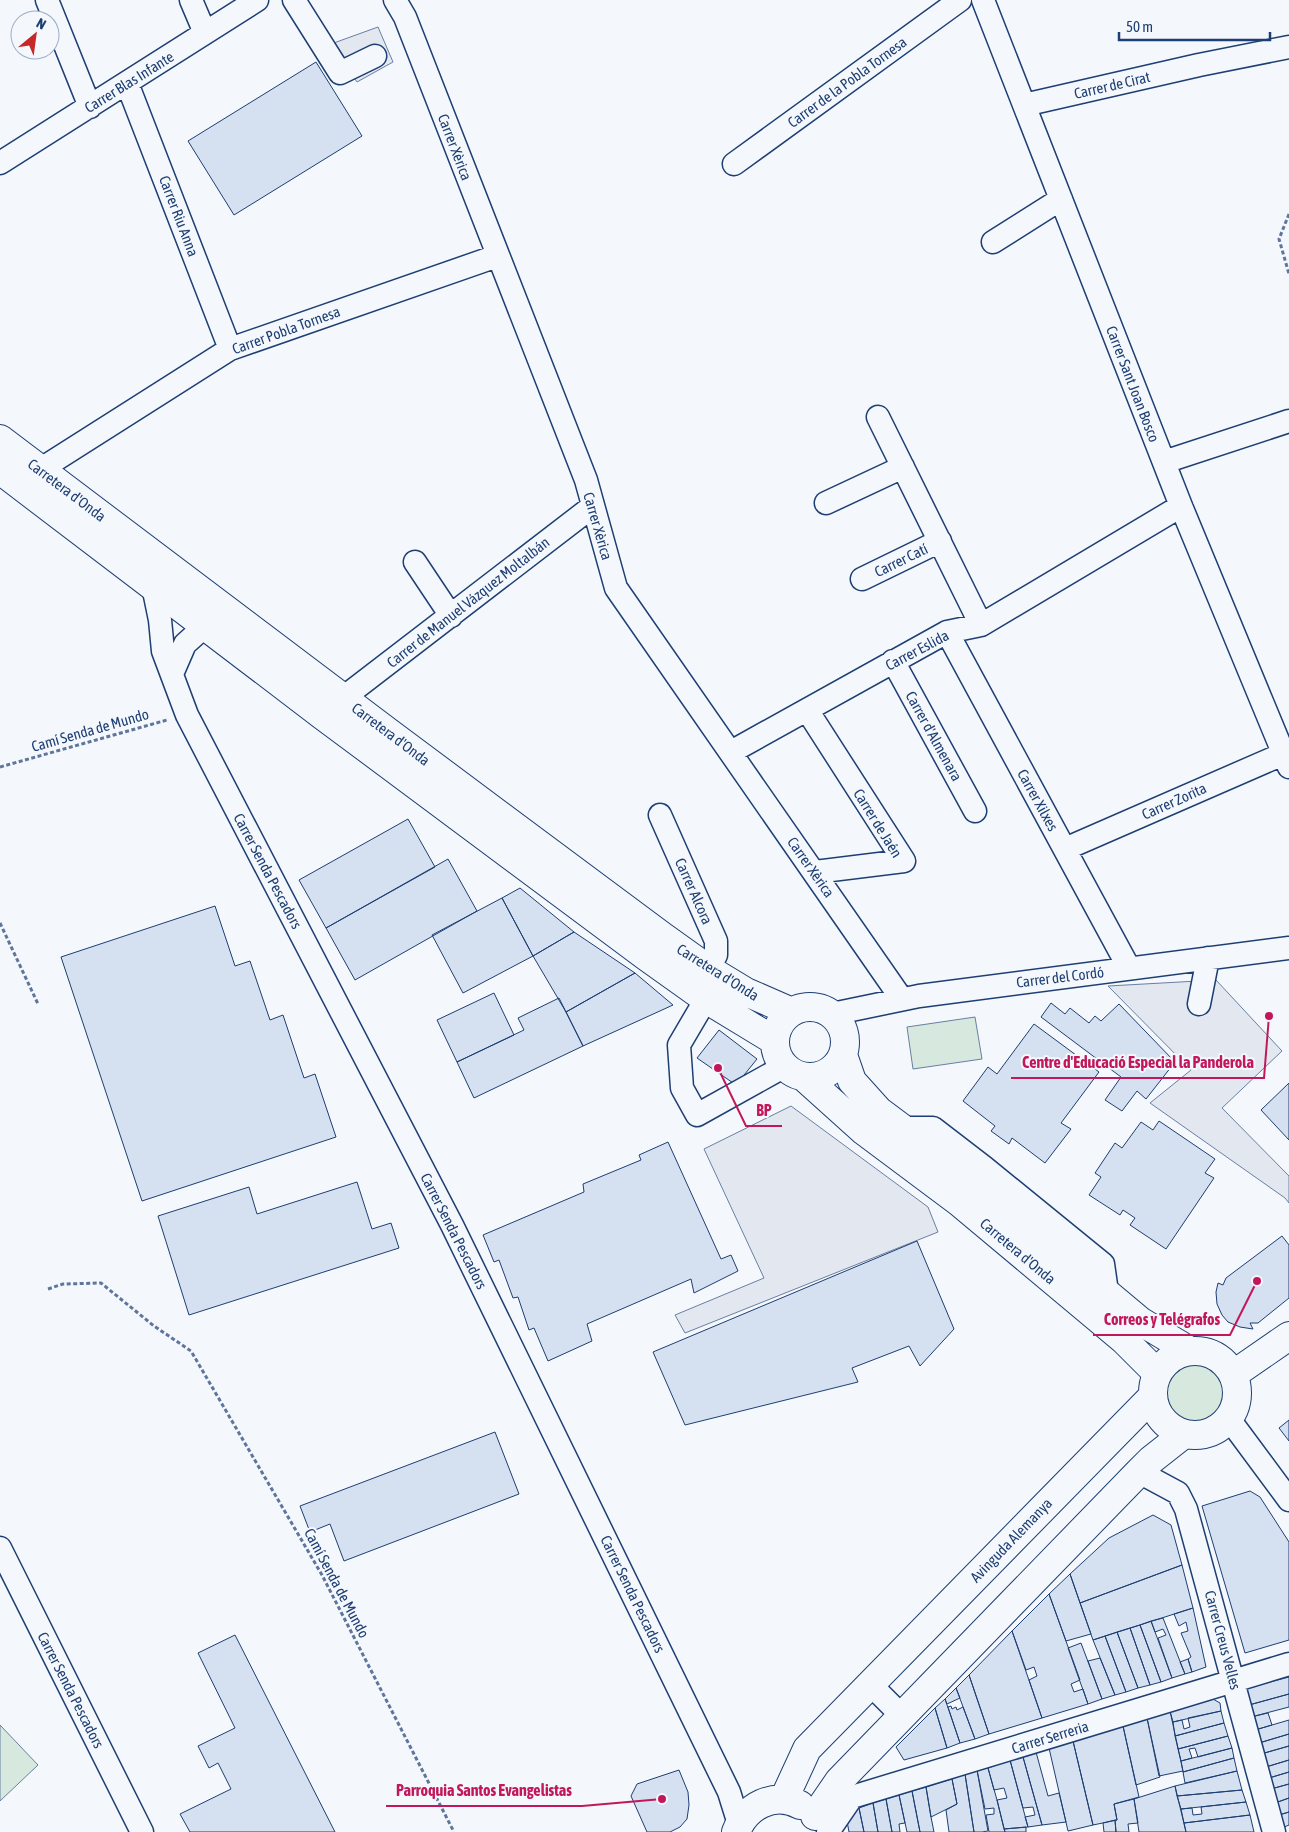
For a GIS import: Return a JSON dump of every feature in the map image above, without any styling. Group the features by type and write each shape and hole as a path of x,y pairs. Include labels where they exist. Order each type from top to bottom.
{"main road":[{"name":"Carretera d'Onda","path":"0,439 343,698 708,969 746,992 792,1012"},
{"name":"Carretera d'Onda","path":"0,470 647,957 706,998 775,1041"},
{"path":"812,1007 832,1014 844,1032 846,1043 843,1055 837,1065 828,1072 816,1077 795,1071 776,1050 777,1030 783,1020 792,1012 801,1008 812,1007"},
{"name":"Carretera d'Onda","path":"843,1055 852,1081 879,1111 974,1182 1140,1321 1190,1351"},
{"name":"Carretera d'Onda","path":"795,1071 864,1131 959,1202 1117,1334 1155,1384"},
{"path":"1234,1374 1289,1336"},
{"path":"1190,1351 1210,1355 1223,1362 1234,1374 1236,1388 1236,1405 1229,1419 1217,1429 1201,1435 1184,1434 1169,1426 1157,1413 1155,1384 1171,1358 1190,1351"},
{"name":"Avinguda Alemanya","path":"784,1800 807,1749 1155,1384"},
{"path":"744,1820 769,1801 784,1800 801,1805 822,1827 839,1781 1139,1472 1184,1434"}],"street":[{"path":"47,0 90,106"},
{"path":"191,0 205,33"},
{"name":"Carrer Blas Infante","path":"0,163 257,0"},
{"path":"294,0 340,72 375,56"},
{"name":"Carrer Xèrica","path":"395,0 405,17 586,480 616,588 901,998"},
{"name":"Carrer de la Pobla Tornesa","path":"734,164 960,0"},
{"name":"Carrer Sant Joan Bosco","path":"983,0 1181,506 1286,760"},
{"name":"Carrer de Cirat","path":"1024,106 1199,65 1289,47"},
{"name":"Carrer Riu Anna","path":"127,83 230,348"},
{"path":"993,242 1061,199"},
{"name":"Carrer Pobla Tornesa","path":"41,469 230,348 497,256"},
{"path":"878,417 981,625"},
{"path":"1164,462 1289,421"},
{"path":"826,503 903,467"},
{"name":"Carrer de Manuel Vázquez Moltalbán","path":"343,698 593,506"},
{"name":"Carrer Eslida","path":"731,752 947,632 981,625 1181,506"},
{"name":"Carrer Catí","path":"862,579 940,541"},
{"path":"415,562 450,616"},
{"name":"Carrer Senda Pescadors","path":"153,586 160,620 163,651 187,715 452,1225 744,1820"},
{"path":"172,674 185,644 205,626"},
{"name":"Carrer Xilxes","path":"947,632 1129,968"},
{"name":"Carrer d'Almenara","path":"893,661 975,812"},
{"name":"Carrer de Jaén","path":"807,710 904,861 815,872"},
{"name":"Carrer Zorita","path":"1065,849 1286,760"},
{"name":"Carrer Alcora","path":"660,815 716,941 716,954 708,969"},
{"name":"Carrer del Cordó","path":"832,1014 901,998 1289,948"},
{"path":"1199,1004 1208,958"},
{"path":"706,998 678,1045 682,1088 697,1115 795,1071"},
{"path":"1229,1419 1289,1500"},
{"name":"Carrer Creus Velles","path":"1139,1472 1178,1493 1186,1509 1274,1832"},
{"name":"Carrer Senda Pescadors","path":"0,1548 142,1832"},
{"name":"Carrer Serreria","path":"822,1827 852,1797 1289,1664"},
{"path":"870,1684 902,1716"}],"path":[{"path":"1289,214 1279,239 1289,274"},
{"name":"Camí Senda de Mundo","path":"0,767 187,715"},
{"path":"0,924 38,1004"},
{"name":"Camí Senda de Mundo","path":"48,1289 63,1284 101,1283 154,1326 191,1351 322,1575 454,1832"}],"shaded area":[{"path":"378,27 393,62 357,82 331,44"},
{"path":"1216,980 1282,1051 1222,1108 1289,1176 1289,1203 1285,1198 1150,1103 1191,1070 1108,986"},
{"path":"975,1017 982,1059 913,1069 907,1027"},
{"path":"791,1106 928,1207 938,1232 685,1333 675,1315 764,1278 704,1149"},
{"path":"1194,1362 1210,1367 1215,1371 1219,1376 1224,1392 1219,1408 1215,1413 1210,1417 1194,1422 1178,1417 1173,1413 1169,1408 1164,1392 1169,1376 1173,1371 1178,1367"},
{"path":"0,1725 38,1765 0,1801"}],"building":[{"path":"316,62 362,136 234,215 188,141"},
{"path":"408,819 435,867 326,928 299,880"},
{"path":"448,859 477,911 355,980 326,928"},
{"path":"520,888 574,932 533,956 502,898"},
{"path":"502,898 533,956 463,993 432,935"},
{"path":"215,906 235,966 250,961 270,1020 283,1015 304,1078 315,1074 336,1137 142,1201 61,957"},
{"path":"574,932 635,973 566,1012 533,956"},
{"path":"635,973 673,1005 583,1046 566,1012"},
{"path":"494,993 514,1035 457,1062 437,1020"},
{"path":"559,998 583,1046 474,1098 457,1062 524,1030 518,1018"},
{"path":"1051,1003 1065,1014 1070,1008 1089,1023 1095,1016 1101,1021 1119,1004 1175,1062 1146,1099 1137,1091 1122,1111 1105,1100 1121,1077 1041,1017"},
{"path":"1034,1024 1099,1072 1061,1123 1071,1129 1045,1163 1012,1138 1009,1144 991,1131 995,1126 963,1101 988,1067 997,1074"},
{"path":"719,1030 757,1059 736,1085 697,1058"},
{"path":"1289,1083 1289,1140 1261,1110"},
{"path":"1159,1121 1215,1159 1205,1173 1214,1178 1166,1249 1130,1225 1135,1218 1123,1210 1120,1215 1089,1195 1101,1177 1095,1173 1115,1143 1122,1148 1141,1122 1153,1130"},
{"path":"668,1142 721,1259 731,1255 738,1271 694,1293 691,1279 587,1324 592,1341 548,1361 534,1328 529,1330 518,1297 513,1298 499,1260 494,1262 483,1235 584,1192 583,1184 641,1160 639,1155"},
{"path":"357,1182 372,1229 391,1223 399,1248 189,1315 158,1216 249,1187 257,1214"},
{"path":"1282,1236 1289,1245 1289,1298 1258,1323 1250,1323 1253,1329 1240,1327 1228,1322 1217,1304 1216,1292 1218,1283 1223,1285 1226,1278"},
{"path":"917,1241 954,1329 920,1366 909,1346 852,1368 858,1382 685,1425 653,1352"},
{"path":"1289,1420 1289,1441 1279,1428"},
{"path":"495,1432 519,1494 344,1561 330,1524 310,1532 300,1506"},
{"path":"1250,1491 1260,1497 1289,1542 1289,1640 1245,1653 1202,1506"},
{"path":"1153,1515 1171,1525 1182,1565 1080,1603 1070,1574 1109,1538"},
{"path":"1182,1565 1193,1608 1093,1640 1080,1603"},
{"path":"1070,1574 1091,1634 1066,1641 1049,1594"},
{"path":"1049,1594 1080,1680 1071,1684 1074,1692 1083,1689 1088,1704 1042,1718 1029,1680 1037,1676 1034,1667 1026,1670 1012,1631"},
{"path":"1193,1608 1206,1667 1192,1672 1188,1659 1191,1657 1181,1633 1188,1631 1186,1622 1179,1626 1174,1614"},
{"path":"1163,1618 1185,1674 1172,1678 1158,1638 1166,1635 1163,1629 1155,1632 1151,1621"},
{"path":"1151,1621 1172,1678 1161,1682 1140,1625"},
{"path":"1140,1625 1161,1682 1150,1685 1130,1628"},
{"path":"1130,1628 1150,1685 1138,1688 1117,1632"},
{"path":"1012,1631 1042,1718 989,1734 969,1675"},
{"path":"1117,1632 1138,1688 1126,1692 1105,1636"},
{"path":"235,1635 335,1832 190,1832 180,1814 231,1789 218,1763 209,1768 198,1746 235,1728 198,1653"},
{"path":"1105,1636 1126,1692 1115,1695 1093,1640"},
{"path":"1081,1643 1102,1699 1088,1704 1068,1648"},
{"path":"1100,1658 1115,1695 1102,1699 1088,1661"},
{"path":"1188,1659 1192,1672 1185,1674 1180,1662"},
{"path":"969,1675 989,1734 975,1739 956,1688"},
{"path":"1289,1677 1289,1694 1249,1705 1244,1689"},
{"path":"956,1688 960,1698 947,1704 945,1699"},
{"path":"1289,1694 1289,1707 1251,1717 1249,1705"},
{"path":"945,1699 960,1743 947,1748 935,1708"},
{"path":"1213,1699 1220,1703 1221,1711 1173,1722 1170,1711"},
{"path":"951,1706 952,1709 956,1707 957,1710 963,1707 975,1739 960,1743 948,1707"},
{"path":"935,1708 947,1748 904,1760 896,1747"},
{"path":"1170,1711 1183,1771 1159,1776 1147,1718"},
{"path":"1221,1711 1224,1723 1175,1736 1173,1722 1182,1720 1184,1729 1190,1727 1188,1718"},
{"path":"1268,1713 1272,1725 1255,1730 1251,1717"},
{"path":"1147,1718 1160,1777 1136,1785 1123,1726"},
{"path":"1289,1720 1289,1734 1259,1743 1255,1730"},
{"path":"1224,1723 1228,1736 1178,1749 1175,1736"},
{"path":"1123,1726 1139,1797 1114,1804 1117,1820 1093,1825 1073,1741"},
{"path":"1289,1734 1289,1746 1261,1754 1259,1743"},
{"path":"1228,1736 1232,1748 1198,1757 1195,1748 1189,1749 1192,1758 1181,1761 1178,1749"},
{"path":"1073,1741 1093,1825 1068,1831 1049,1748"},
{"path":"1289,1746 1289,1760 1266,1767 1261,1754"},
{"path":"1232,1748 1234,1758 1183,1772 1181,1761"},
{"path":"1036,1752 1048,1796 1059,1793 1066,1822 1042,1825 1023,1757"},
{"path":"1023,1757 1042,1825 1028,1827 1025,1817 1035,1815 1033,1807 1023,1808 1010,1760"},
{"path":"1234,1758 1237,1771 1185,1783 1183,1772"},
{"path":"1010,1760 1028,1827 1004,1829 997,1800 1007,1798 1004,1788 994,1790 988,1768"},
{"path":"1289,1760 1289,1772 1269,1778 1266,1767"},
{"path":"988,1768 1005,1832 989,1832 986,1815 994,1814 994,1808 985,1809 977,1770"},
{"path":"679,1770 688,1792 687,1819 680,1827 670,1832 647,1832 631,1796 637,1784"},
{"path":"977,1770 988,1831 982,1832 974,1832 965,1774"},
{"path":"1237,1771 1242,1790 1177,1796 1175,1786"},
{"path":"1289,1772 1289,1784 1271,1789 1269,1778"},
{"path":"965,1774 974,1832 949,1832 946,1810 957,1804 952,1779"},
{"path":"952,1779 957,1804 931,1817 926,1787"},
{"path":"1289,1784 1289,1798 1275,1803 1271,1789"},
{"path":"1175,1786 1186,1832 1139,1832 1134,1799"},
{"path":"926,1787 934,1832 920,1832 912,1791"},
{"path":"1242,1790 1246,1802 1181,1809 1177,1796"},
{"path":"912,1791 920,1832 907,1832 899,1795"},
{"path":"899,1795 905,1823 899,1824 900,1832 892,1832 886,1799"},
{"path":"1289,1798 1289,1812 1279,1815 1275,1803"},
{"path":"886,1799 892,1832 878,1832 873,1803"},
{"path":"1134,1799 1138,1823 1128,1824 1129,1832 1116,1832 1115,1820 1117,1820 1114,1804"},
{"path":"1246,1802 1250,1815 1184,1823 1181,1809 1192,1808 1193,1815 1202,1814 1201,1807"},
{"path":"873,1803 878,1832 864,1832 859,1808"},
{"path":"859,1808 864,1832 849,1832 847,1821 852,1810"},
{"path":"1289,1812 1289,1825 1282,1828 1279,1815"},
{"path":"1250,1815 1254,1832 1186,1832 1184,1823"},
{"path":"1115,1820 1116,1832 1104,1832 1103,1823"},
{"path":"1026,1827 1026,1832 1005,1832 1004,1829"}],"place":[{"name":"Centre d'Educació Especial la Panderola","path":"1269,1016"},
{"name":"BP","path":"718,1068"},
{"name":"Correos y Telégrafos","path":"1257,1281"},
{"name":"Parroquia Santos Evangelistas","path":"662,1799"}]}
